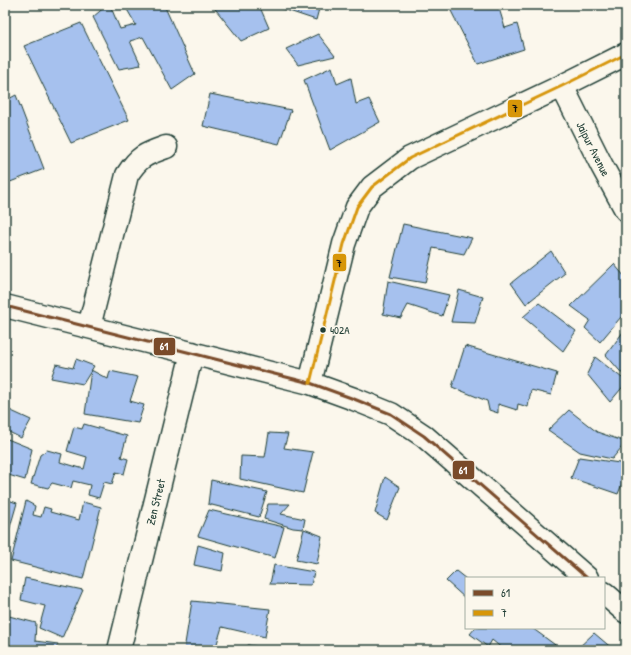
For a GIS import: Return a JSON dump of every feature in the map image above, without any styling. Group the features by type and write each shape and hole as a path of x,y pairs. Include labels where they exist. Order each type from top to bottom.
{"street":[{"path":"310,384 344,244 357,208 372,187 410,158 626,54"},
{"name":"Jaipur Avenue","path":"562,86 626,210"},
{"path":"89,327 127,175 139,159 145,155 166,147"},
{"path":"5,306 310,384 392,414 424,436 586,577"},
{"name":"Zen Street","path":"119,650 192,354"},
{"path":"605,594 626,612"}],"building":[{"path":"107,5 110,5 120,29 136,25 125,6 164,5 195,74 172,90 143,37 130,41 141,65 119,69 93,17"},
{"path":"212,5 259,5 269,28 241,41"},
{"path":"271,5 320,5 316,20"},
{"path":"448,5 498,5 505,28 517,24 524,49 478,64"},
{"path":"81,23 129,120 71,143 24,46"},
{"path":"318,34 335,56 298,65 286,49"},
{"path":"332,67 337,84 351,78 356,104 369,99 380,122 330,150 304,80"},
{"path":"210,94 291,110 279,144 203,126"},
{"path":"16,95 44,169 5,184 5,101"},
{"path":"403,224 472,238 464,254 433,248 425,283 390,277"},
{"path":"551,251 565,273 526,304 511,283"},
{"path":"614,264 625,277 626,275 626,311 600,342 585,328 590,320 571,306"},
{"path":"388,281 449,295 442,316 408,305 401,318 383,314"},
{"path":"459,290 483,297 475,323 451,322"},
{"path":"539,303 576,331 563,351 523,317"},
{"path":"626,328 626,378 606,355"},
{"path":"465,346 557,373 551,395 531,390 528,407 518,404 517,410 498,404 498,413 489,410 487,401 452,387"},
{"path":"595,357 626,381 626,383 610,402 587,374"},
{"path":"76,359 94,366 83,384 51,378 56,364 73,368"},
{"path":"91,370 108,379 110,371 138,377 130,401 144,405 138,423 85,414"},
{"path":"5,408 31,420 21,438 5,430"},
{"path":"569,410 597,432 626,442 612,459 580,452 548,430"},
{"path":"84,424 127,436 121,457 128,459 124,474 116,472 112,484 104,482 99,498 88,495 90,485 73,481 71,488 52,483 48,488 31,484 40,455 47,450 62,454 60,462 84,469 87,457 67,451 74,427 82,429"},
{"path":"269,433 288,434 284,448 313,452 303,493 240,479 241,456 265,457"},
{"path":"5,438 32,449 25,480 5,474"},
{"path":"579,457 626,464 626,474 618,494 571,478"},
{"path":"385,477 400,487 387,520 375,513"},
{"path":"211,480 267,492 259,517 208,504"},
{"path":"5,499 17,503 8,534 5,533"},
{"path":"26,501 35,506 33,515 41,517 44,507 51,509 50,512 79,520 83,502 101,507 83,579 11,561"},
{"path":"268,504 290,504 281,514 305,519 303,529 293,528 264,519"},
{"path":"209,510 284,527 275,558 198,536"},
{"path":"304,529 322,536 317,564 296,560"},
{"path":"198,545 225,553 222,571 194,565"},
{"path":"274,565 314,572 311,585 270,584"},
{"path":"456,571 465,578 465,598 446,581"},
{"path":"25,578 83,590 62,638 39,628 45,606 21,600"},
{"path":"192,601 270,609 265,637 222,627 215,650 184,650"},
{"path":"5,615 36,623 35,641 58,644 56,650 13,650 5,648"},
{"path":"474,629 533,629 562,650 504,650 492,640 488,647 470,634"},
{"path":"594,633 614,650 576,650"},
{"path":"248,645 270,649 245,650"}],"transit line":[{"name":"7","path":"310,383 344,244 357,207 372,187 410,158 626,54"},
{"name":"61","path":"5,306 310,383 391,414 424,436 586,577"}],"place":[{"name":"402A","path":"323,330"}]}
